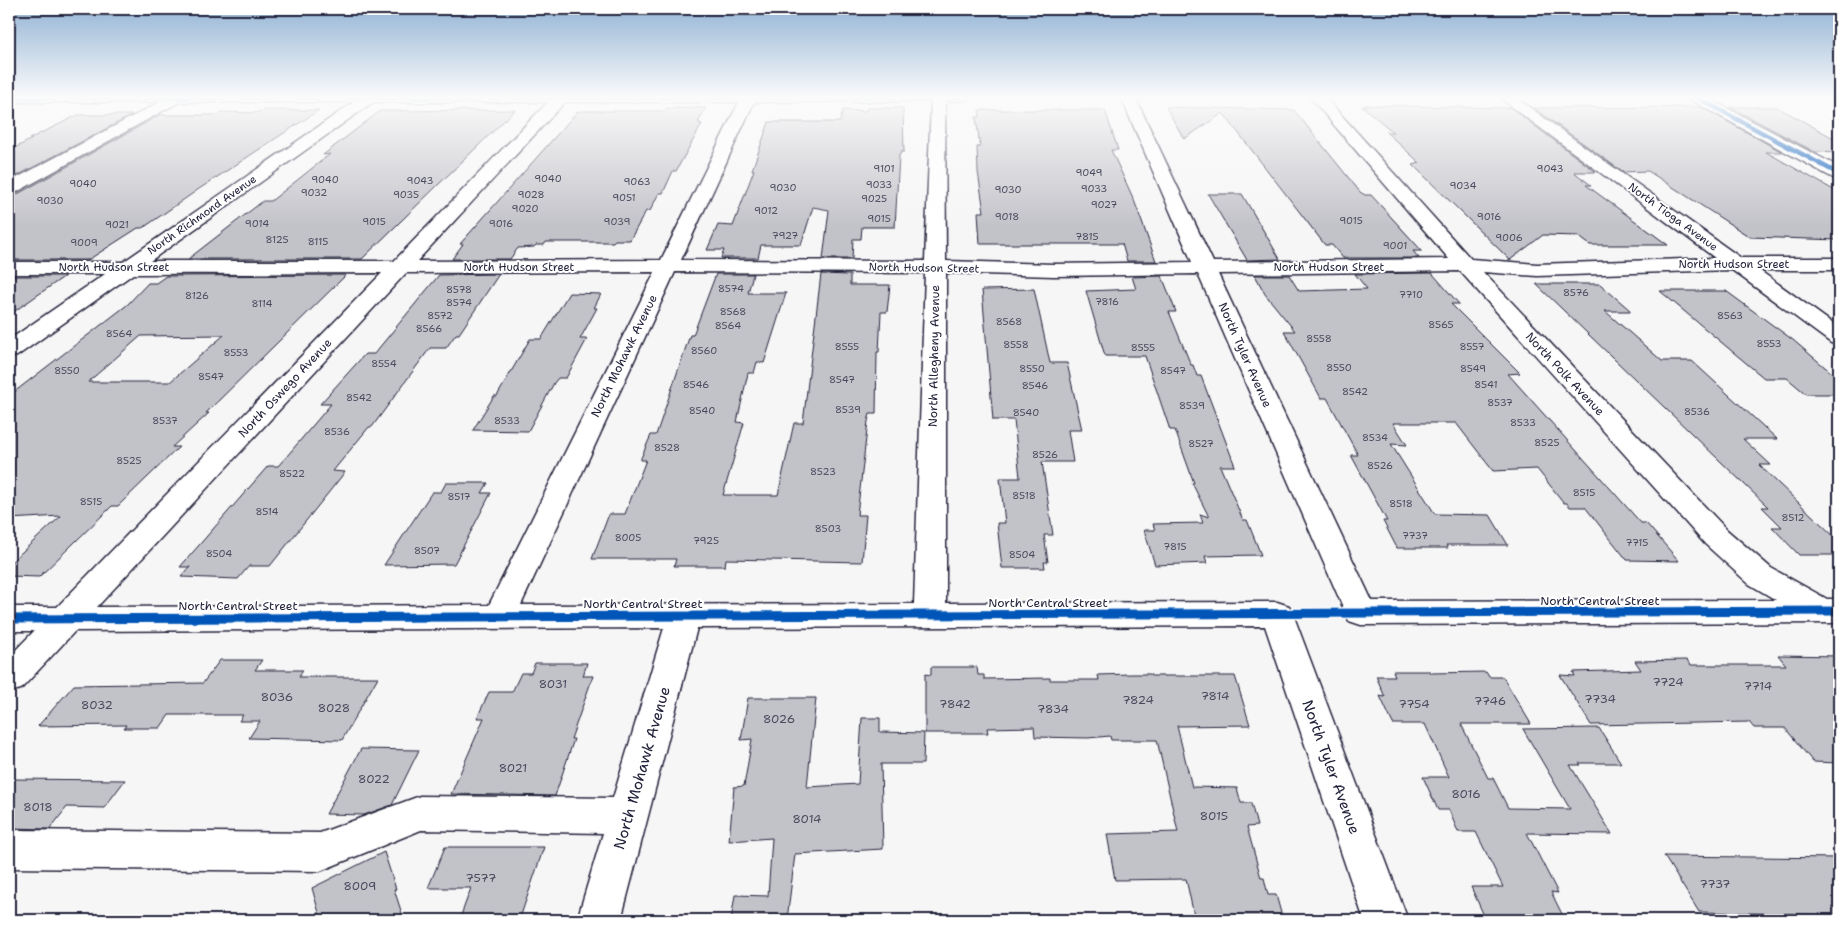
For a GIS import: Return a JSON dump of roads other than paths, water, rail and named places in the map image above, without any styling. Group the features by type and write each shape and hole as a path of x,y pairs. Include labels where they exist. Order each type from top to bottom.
{"street":[{"path":"9,189 100,140"},
{"name":"North Richmond Avenue","path":"9,351 308,140"},
{"name":"North Oswego Avenue","path":"9,679 519,140"},
{"name":"North Mohawk Avenue","path":"500,616 728,140"},
{"name":"North Allegheny Avenue","path":"930,615 937,140"},
{"name":"North Tyler Avenue","path":"1148,140 1361,613"},
{"name":"North Polk Avenue","path":"1355,140 1465,265 1716,537 1760,576 1834,614"},
{"name":"North Tioga Avenue","path":"1566,140 1839,338"},
{"path":"1777,140 1839,174"},
{"name":"North Hudson Street","path":"9,268 935,267 1054,270 1206,267 1347,268 1465,265 1503,266 1537,270 1609,269 1676,264 1839,264"},
{"name":"North Central Street","path":"1361,613 1834,614"},
{"name":"North Tyler Avenue","path":"1276,614 1386,920"},
{"name":"North Central Street","path":"9,619 1276,614"},
{"name":"North Mohawk Avenue","path":"599,920 684,616"},
{"path":"9,849 320,852 420,813 628,816"}]}
